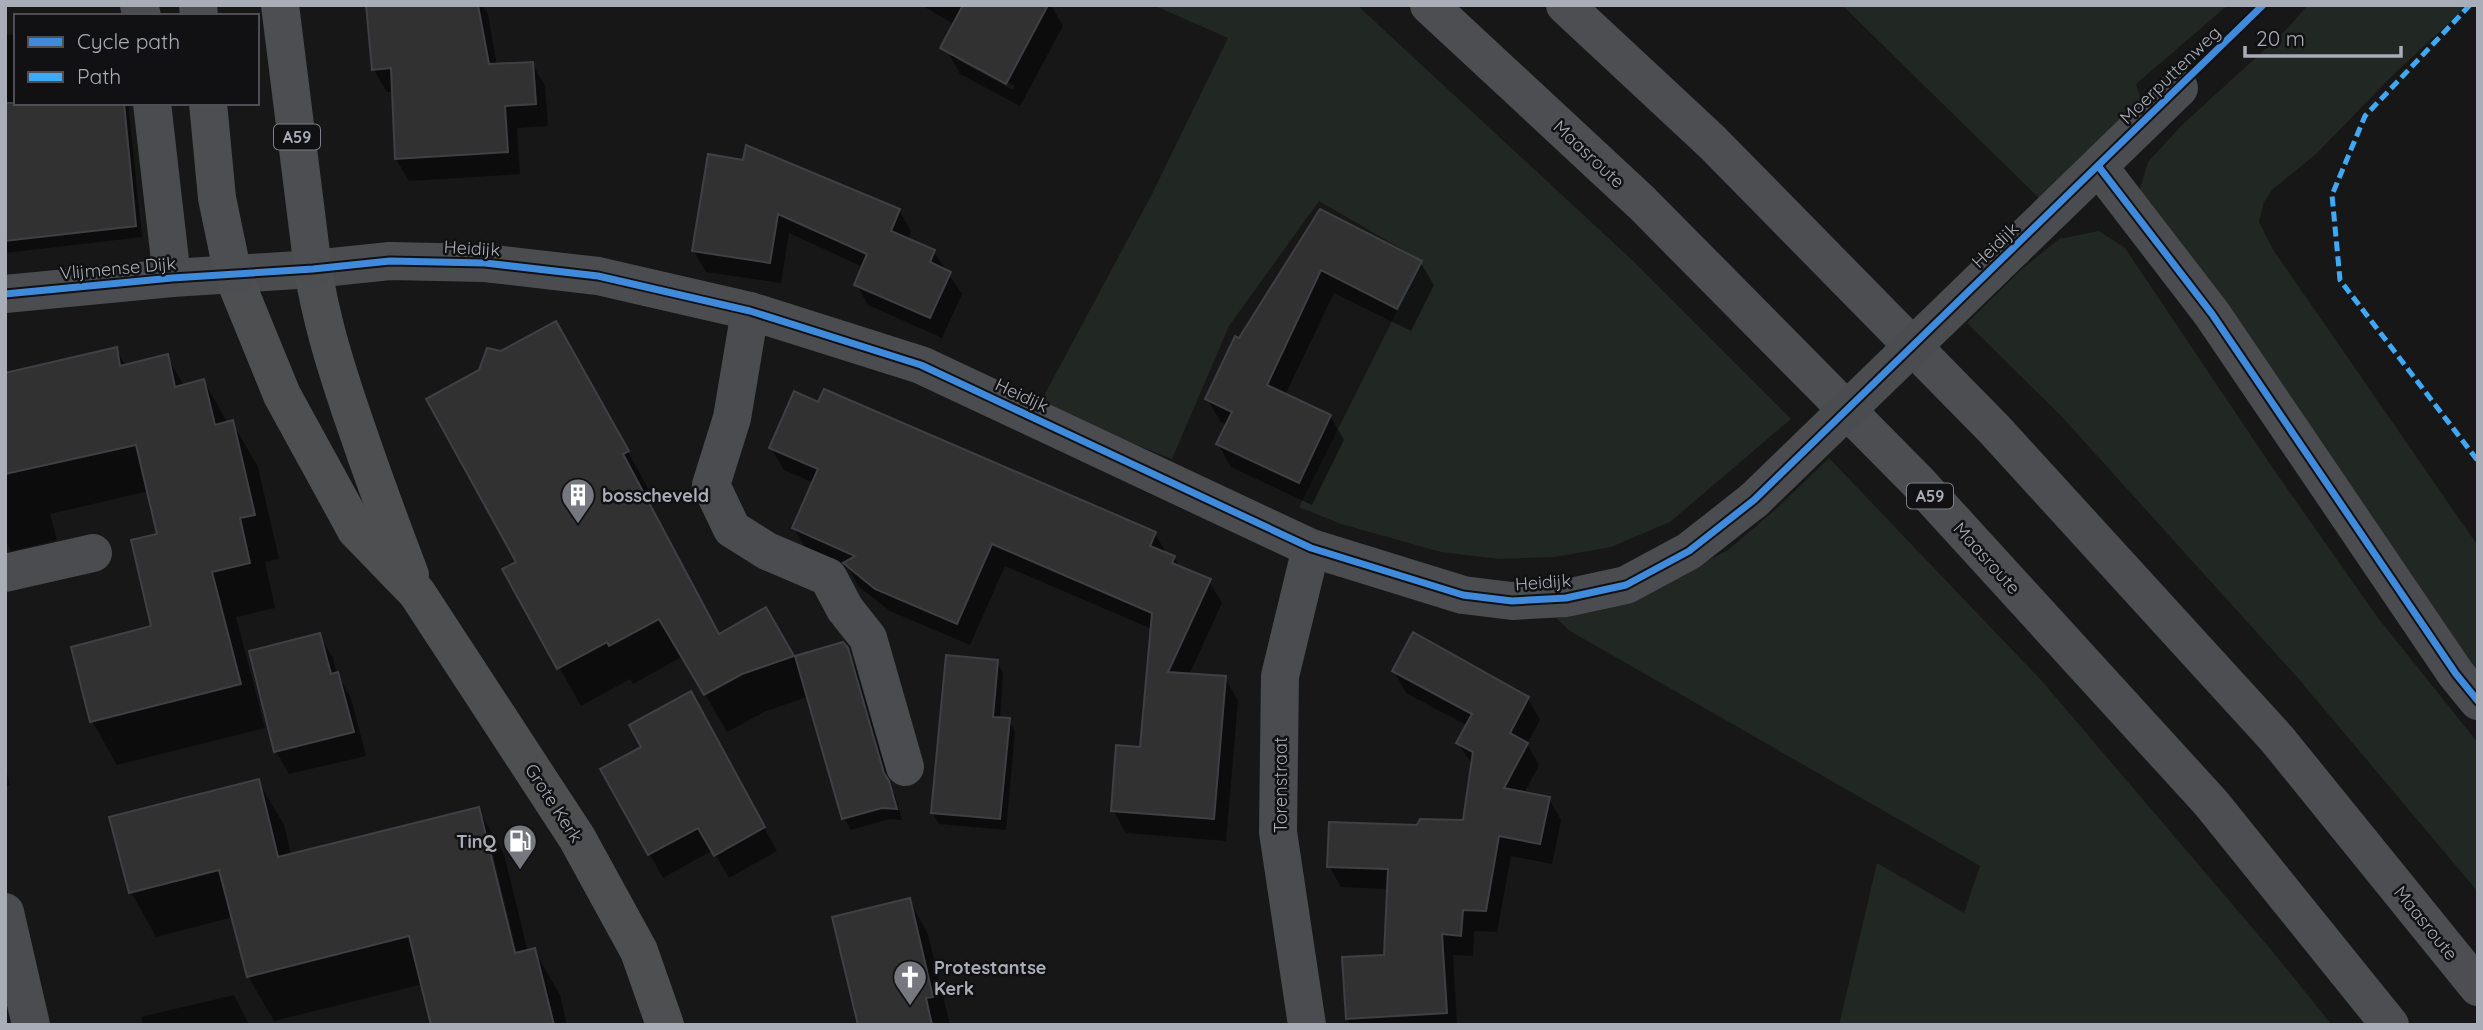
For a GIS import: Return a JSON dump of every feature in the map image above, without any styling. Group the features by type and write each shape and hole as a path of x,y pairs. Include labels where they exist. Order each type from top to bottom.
{"highway":[{"name":"A59","path":"280,5 313,269"},
{"name":"Maasroute","path":"1429,5 1642,203 1917,481 2211,803 2390,1025"},
{"name":"Maasroute","path":"1565,5 1712,142 1994,429 2277,738 2478,987"},
{"path":"208,105 217,198 233,275"}],"main road":[{"name":"Grote Kerk","path":"313,269 320,312 333,358 379,494 417,593"},
{"name":"Grote Kerk","path":"233,275 282,395 356,530 417,593 577,838 639,951 665,1025"}],"street":[{"name":"Moerputtenweg","path":"2099,167 2179,88"},
{"path":"152,105 172,278"},
{"name":"Heidijk","path":"233,275 390,261 485,263 598,276 750,311 921,365 1311,548 1463,595 1512,601 1566,598 1626,585 1689,551 1754,500 2099,167"},
{"path":"2099,167 2212,314 2449,663 2478,701"},
{"name":"Vlijmense Dijk","path":"5,294 233,275"},
{"path":"750,311 732,418 711,485 732,529 767,551 828,577 845,609 868,638 905,766"},
{"name":"Torenstraat","path":"1307,1025 1278,832 1280,676 1311,548"},
{"path":"5,573 93,553"},
{"path":"5,912 31,1025"}],"shaded area":[{"path":"1153,5 1357,5 1631,259 1791,419 1670,522 1611,547 1555,557 1499,559 1441,552 1341,524 1299,507 1422,261 1319,201 1229,326 1172,459 1039,405 1151,196 1228,38"},
{"path":"1842,5 2228,5 2136,84 2142,102 2045,204"},
{"path":"2308,5 2468,5 2393,75 2316,154 2272,190 2264,202 2259,222 2272,248 2478,546 2478,675 2167,243 2140,189 2148,162 2182,125 2286,30"},
{"path":"2099,231 2125,248 2272,467 2378,618 2478,743 2478,892 2297,677 2063,418 1967,323 2023,268 2059,239"},
{"path":"1829,458 2041,680 2332,1025 1839,1025 1877,863 1964,913 1980,866 1570,631 1556,618 1576,615 1674,578 1728,550"}],"building":[{"path":"366,5 478,5 489,64 533,62 536,104 505,106 508,152 395,159 391,68 372,70"},
{"path":"963,5 1048,5 1006,84 940,48"},
{"path":"5,103 124,105 136,226 5,241"},
{"path":"746,145 900,209 891,231 935,250 930,262 951,272 930,318 854,285 867,254 778,214 770,263 692,251 708,154 743,160"},
{"path":"1320,209 1422,261 1397,309 1321,270 1267,385 1331,415 1299,483 1216,444 1232,412 1205,399 1235,336 1239,338"},
{"name":"bosscheveld","path":"556,321 629,451 623,454 719,634 766,607 794,656 742,674 704,695 659,619 609,646 607,642 557,669 502,569 516,562 426,399 479,370 487,348 501,351"},
{"path":"117,347 120,366 168,354 175,387 204,379 215,425 233,420 255,515 240,518 250,563 212,572 241,684 90,722 71,647 151,626 131,540 157,534 136,445 5,474 5,373"},
{"path":"824,389 1156,532 1150,546 1175,556 1172,563 1211,579 1168,672 1226,676 1214,819 1111,811 1116,745 1140,747 1152,613 992,544 957,624 875,589 843,563 855,556 792,528 818,469 769,448 794,391 818,402"},
{"path":"1413,632 1529,697 1510,733 1528,743 1504,788 1550,797 1540,844 1499,836 1486,911 1463,910 1461,936 1442,934 1447,1013 1346,1019 1342,957 1384,955 1388,869 1327,867 1329,822 1417,825 1420,819 1463,820 1473,752 1456,743 1472,714 1392,671"},
{"path":"320,633 331,674 338,672 354,732 274,752 249,651"},
{"path":"843,642 848,648 897,809 882,808 842,819 795,656"},
{"path":"946,655 998,660 993,717 1010,718 1000,819 931,813"},
{"path":"691,691 765,827 714,856 698,828 648,855 600,769 641,747 629,725"},
{"path":"259,779 278,857 479,807 515,953 535,948 554,1025 431,1025 409,936 247,977 219,870 129,893 109,817"},
{"path":"910,898 933,997 926,998 932,1025 858,1025 832,917"}],"marked path":[{"path":"2470,5 2365,116 2332,195 2340,280 2478,461"}],"cycle path":[{"path":"5,294 390,261 485,263 598,276 750,311 921,365 1311,548 1463,595 1512,601 1566,598 1626,585 1689,551 1754,500 2263,5"},
{"path":"2099,167 2212,314 2456,674 2478,701"}],"place":[{"name":"bosscheveld","path":"578,525"},
{"name":"TinQ","path":"520,871"},
{"name":"Protestantse Kerk","path":"910,1007"}]}
